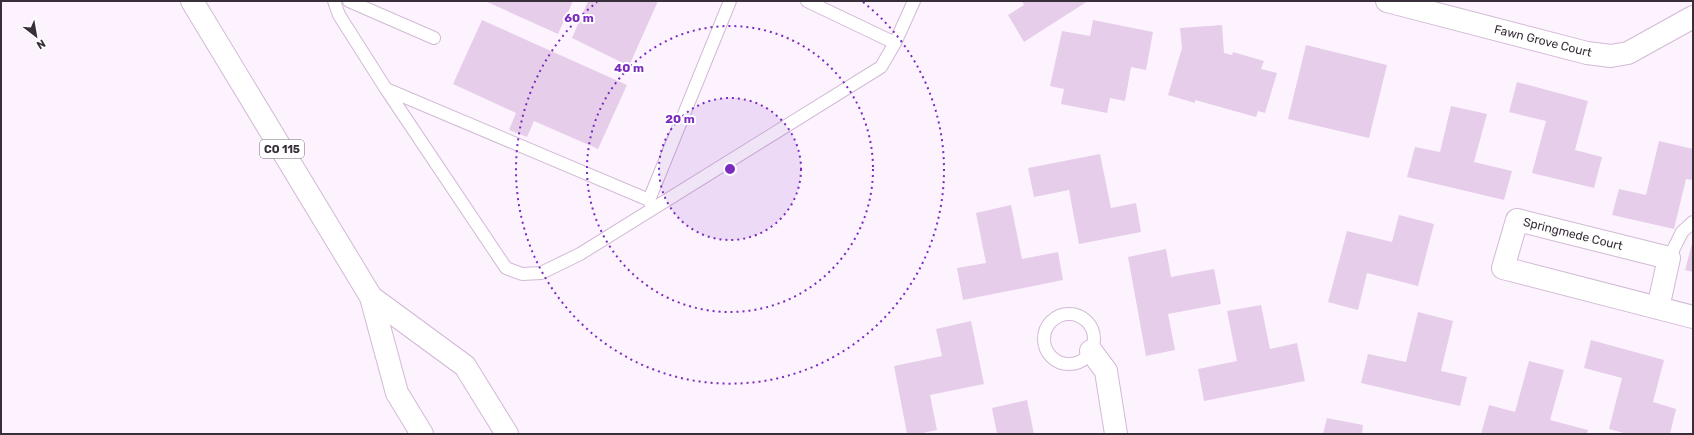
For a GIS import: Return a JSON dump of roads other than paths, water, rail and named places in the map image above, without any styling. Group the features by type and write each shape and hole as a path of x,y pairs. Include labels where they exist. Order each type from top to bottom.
{"main road":[{"name":"CO 115","path":"192,1 371,297 397,393 422,434"},
{"name":"Fawn Grove Court","path":"1387,1 1587,53 1611,56 1628,53 1693,16"},
{"name":"Springmede Court","path":"1669,258 1517,220 1503,268 1693,317"},
{"path":"1658,308 1669,258"},
{"name":"CO 115","path":"371,297 464,366 506,434"},
{"path":"1091,351 1106,371 1116,434"}],"lane":[{"path":"334,1 339,15 386,89 506,268 522,274 541,272 580,254 651,205 881,67 895,43 914,1"},
{"path":"349,1 434,38"},
{"path":"651,205 730,1"},
{"path":"807,1 895,43"},
{"path":"386,89 651,205"},
{"path":"1669,258 1682,232 1693,222"},
{"path":"1075,315 1082,318 1092,329 1094,344 1091,351 1081,362 1067,364 1060,363 1048,353 1045,345 1044,336 1047,328 1058,317 1075,315"}]}
